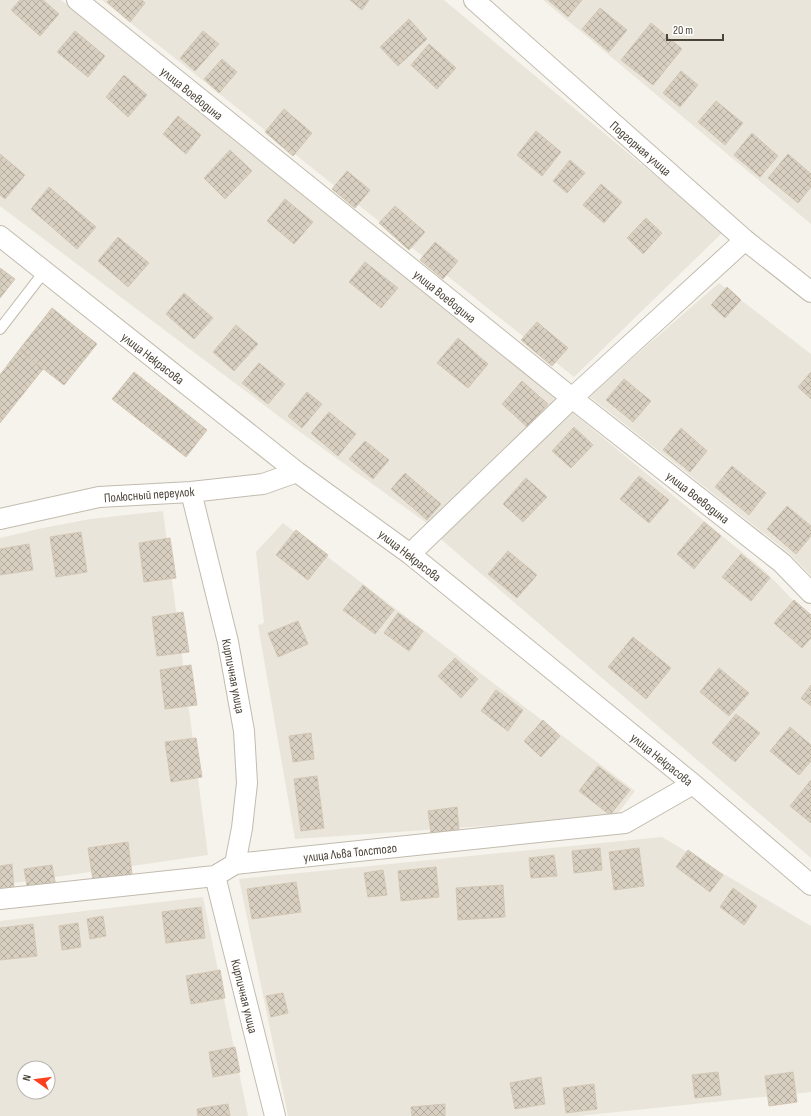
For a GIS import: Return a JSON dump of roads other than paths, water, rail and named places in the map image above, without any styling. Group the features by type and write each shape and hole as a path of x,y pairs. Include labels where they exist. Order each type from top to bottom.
{"street":[{"name":"улица Воеводина","path":"76,0 572,398 782,563 811,593"},
{"name":"Подгорная улица","path":"474,0 745,240 811,292"},
{"name":"улица Некрасова","path":"0,236 298,472 410,554 693,784 811,885"},
{"path":"410,554 572,398 745,240"},
{"name":"Полюсный переулок","path":"0,519 99,497 191,492 263,484 298,472"},
{"name":"Кирпичная улица","path":"191,492 228,642 244,731 247,783 242,828 235,864"},
{"name":"улица Льва Толстого","path":"0,899 215,876 235,864 625,823 693,784"},
{"name":"Кирпичная улица","path":"215,876 275,1116"}],"lane":[{"path":"0,329 44,272"}]}
